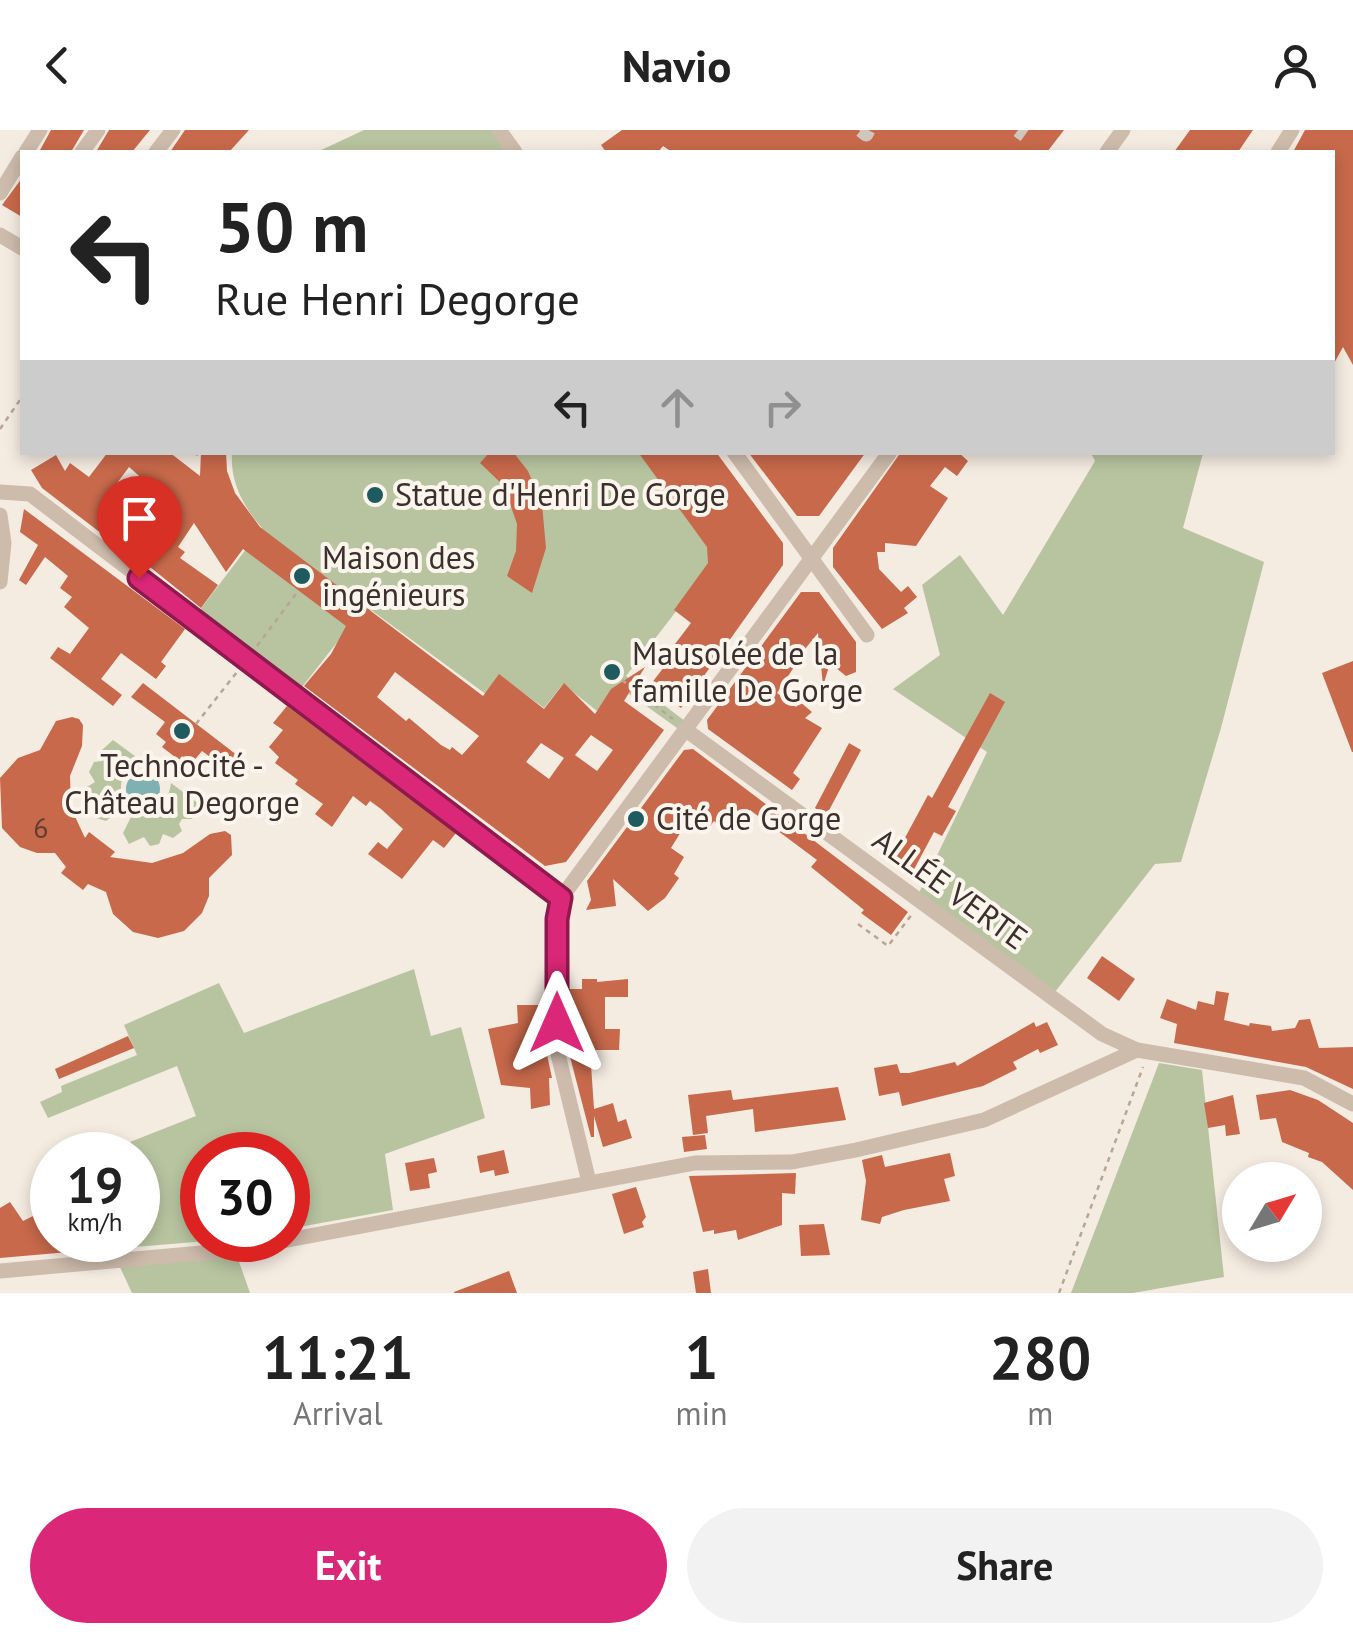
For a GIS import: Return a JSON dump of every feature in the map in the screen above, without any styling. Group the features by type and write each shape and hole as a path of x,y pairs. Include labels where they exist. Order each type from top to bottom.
{"street":[{"path":"158,150 173,130"},
{"path":"0,193 20,161"},
{"path":"736,455 868,635"},
{"path":"589,1182 557,1050 557,919 561,898 888,455"},
{"path":"0,492 30,494 561,898"},
{"path":"0,515 4,543 0,582"},
{"name":"ALLÉE VERTE","path":"686,730 1102,1034 1143,1051 1304,1078 1353,1104"},
{"path":"310,1236 696,1163 792,1162 984,1120 1143,1051"},
{"path":"0,1270 180,1255"}],"path":[{"path":"0,430 20,400"},
{"path":"198,455 201,458"},
{"path":"288,604 298,591"},
{"path":"602,668 616,680 620,675 686,730"},
{"path":"196,724 202,718"},
{"path":"858,924 888,946 920,903"},
{"path":"1059,1293 1143,1051"}],"green space":[{"path":"364,130 496,130 510,150 321,150"},
{"path":"232,455 643,455 706,541 712,565 626,676 690,725 684,733 617,685 597,711 563,684 544,708 501,677 487,695 371,610 353,632 346,631 295,696 193,619 262,528 239,493"},
{"path":"1092,455 1202,455 1183,528 1264,562 1181,862 1155,864 1051,997 916,899 987,752 893,689 940,655 922,585 960,555 1003,615 1095,461"},
{"path":"113,740 143,762 123,779 125,805 106,821 96,818 92,811 96,804 88,797 87,787 95,782 89,772 94,762 102,761 102,750"},
{"path":"171,783 199,804 192,819 182,819 182,831 173,838 163,834 159,844 150,846 144,837 129,844 123,833 134,811 160,806"},
{"path":"414,969 431,1036 461,1027 485,1118 385,1154 393,1210 310,1225 310,1132 180,1132 180,1243 160,1245 160,1132 155,1132 196,1116 177,1066 48,1118 40,1102 62,1092 61,1086 137,1055 124,1025 219,983 244,1033"},
{"path":"1159,1063 1202,1070 1224,1277 1133,1293 1071,1293"},
{"path":"239,1262 250,1293 132,1293 119,1265"}],"water":[{"path":"143,772 155,777 160,789 155,801 143,806 131,801 126,789 131,777"}],"building":[{"path":"51,130 84,130 72,150 40,150"},
{"path":"109,130 150,130 134,150 97,150"},
{"path":"185,130 249,130 231,150 171,150"},
{"path":"622,130 1064,130 1049,150 669,150 663,146 660,150 605,150 601,145"},
{"path":"1190,130 1253,130 1239,150 1175,150"},
{"path":"1305,130 1353,130 1353,365 1343,347 1335,362 1335,150 1294,150"},
{"path":"20,181 20,216 2,205"},
{"path":"56,455 65,471 70,463 89,477 106,455 173,455 200,476 201,455 226,455 235,493 260,527 483,696 499,674 544,709 564,683 595,714 611,689 645,667 624,701 664,730 566,862 545,866 304,686 331,654 346,626 243,549 226,572 194,523 178,547 185,552 180,558 218,585 201,608 42,488 31,470","holes":["129,467 154,489 137,515 109,494","395,672 479,736 462,755 441,745 377,697","591,735 613,750 597,771 575,755","541,743 564,758 549,779 526,762"]},
{"path":"487,455 515,455 528,471 542,504 546,548 532,593 507,576 516,551 517,524 504,486 480,463"},
{"path":"640,455 718,455 783,543 783,565 681,708 651,684 677,650 675,644 691,623 674,610 708,563 707,547"},
{"path":"750,455 864,455 819,516 797,516"},
{"path":"899,455 961,455 968,461 957,476 945,467 930,486 948,498 916,546 885,543 885,552 877,552 879,569 901,592 908,586 917,597 904,608 908,613 882,629 833,567 833,548"},
{"path":"24,509 185,629 161,662 166,666 156,679 121,653 101,679 122,695 113,706 50,658 58,647 70,654 89,628 64,607 72,597 60,588 68,576 45,557 26,585 19,580 38,545 20,532"},
{"path":"801,592 819,592 856,642 856,672 846,676 830,663 823,686 818,633 792,665 777,693 796,707 800,702 812,712 805,718 822,728 793,773 800,779 792,790 708,729 707,720"},
{"path":"1353,661 1353,752 1352,752 1322,673"},
{"name":"Technocité - Château Degorge","path":"143,683 246,762 236,776 202,751 192,763 182,756 179,760 162,747 166,742 156,734 165,722 131,697"},
{"path":"990,693 1005,702 948,807 956,811 942,836 934,832 911,875 892,862"},
{"path":"287,706 456,833 444,848 433,840 402,879 368,854 378,842 387,849 403,829 381,809 370,801 366,806 353,796 332,827 315,814 323,804 275,763 279,757 269,747 283,730 273,723"},
{"path":"72,717 83,725 82,746 70,776 71,808 85,838 89,832 115,852 110,857 152,863 183,853 210,834 225,831 231,835 232,855 209,878 209,896 202,913 184,931 158,938 133,932 113,914 106,892 88,884 83,890 61,873 66,867 55,853 37,853 20,847 2,828 0,778 18,758 40,750 56,721"},
{"path":"849,743 861,750 826,816 815,808"},
{"path":"693,749 908,912 891,935 811,867 817,860 750,810 741,820 729,810 707,830 690,817 671,848 684,857 674,874 679,878 665,898 648,911 613,879 616,906 586,910 591,900 587,881 684,750"},
{"path":"1102,956 1135,979 1119,1001 1087,978"},
{"path":"582,979 628,979 628,997 605,997 605,1029 620,1029 619,1050 590,1050 594,1109 613,1103 618,1122 626,1119 632,1138 603,1147 594,1116 591,1137 568,1049 569,989 582,989"},
{"path":"1216,991 1229,993 1224,1020 1271,1026 1272,1031 1295,1028 1299,1020 1310,1019 1319,1048 1353,1047 1353,1089 1306,1067 1174,1043 1177,1024 1160,1018 1167,999 1196,1010 1198,1001 1214,1005"},
{"path":"517,1005 546,1005 546,1050 552,1078 550,1105 531,1109 530,1088 501,1085 488,1029 518,1023"},
{"path":"1034,1022 1036,1027 1047,1022 1058,1045 1040,1053 1038,1049 1013,1062 1017,1069 983,1086 902,1106 899,1092 879,1096 874,1068 897,1064 900,1073 909,1073 955,1062 957,1066"},
{"path":"128,1036 134,1048 59,1079 55,1069"},
{"path":"838,1087 846,1120 755,1132 753,1109 706,1116 708,1133 693,1135 688,1095 731,1090 733,1100"},
{"path":"1290,1090 1318,1100 1353,1123 1353,1190 1322,1162 1308,1157 1309,1153 1282,1142 1276,1118 1260,1120 1256,1095"},
{"path":"1233,1095 1240,1134 1226,1136 1225,1125 1208,1128 1204,1103"},
{"path":"705,1135 707,1149 684,1152 682,1137"},
{"path":"504,1150 509,1173 480,1173 477,1156"},
{"path":"950,1153 955,1176 944,1179 950,1201 882,1217 880,1224 861,1220 866,1181 862,1160 882,1155 885,1167"},
{"path":"434,1158 437,1172 428,1174 430,1188 410,1191 405,1163"},
{"path":"796,1173 795,1194 782,1193 782,1225 738,1240 736,1230 703,1232 689,1176"},
{"path":"636,1187 646,1217 644,1227 624,1234 612,1194"},
{"path":"10,1202 23,1221 30,1218 30,1255 0,1258 0,1208"},
{"path":"824,1224 830,1255 801,1256 799,1225"},
{"path":"708,1269 711,1293 696,1293 693,1272"},
{"path":"509,1271 517,1293 454,1293 454,1292"}],"tunnel":[{"path":"861,130 866,134 868,130"},
{"path":"1018,130 1025,135"}],"place":[{"name":"Statue d'Henri De Gorge","path":"375,495"},
{"name":"Maison des ingénieurs","path":"302,576"},
{"name":"Mausolée de la famille De Gorge","path":"612,672"},
{"name":"Technocité - Château Degorge","path":"182,731"},
{"name":"Cité de Gorge","path":"636,819"}],"route":[{"path":"139,578 561,898 557,919 557,1023"}]}
